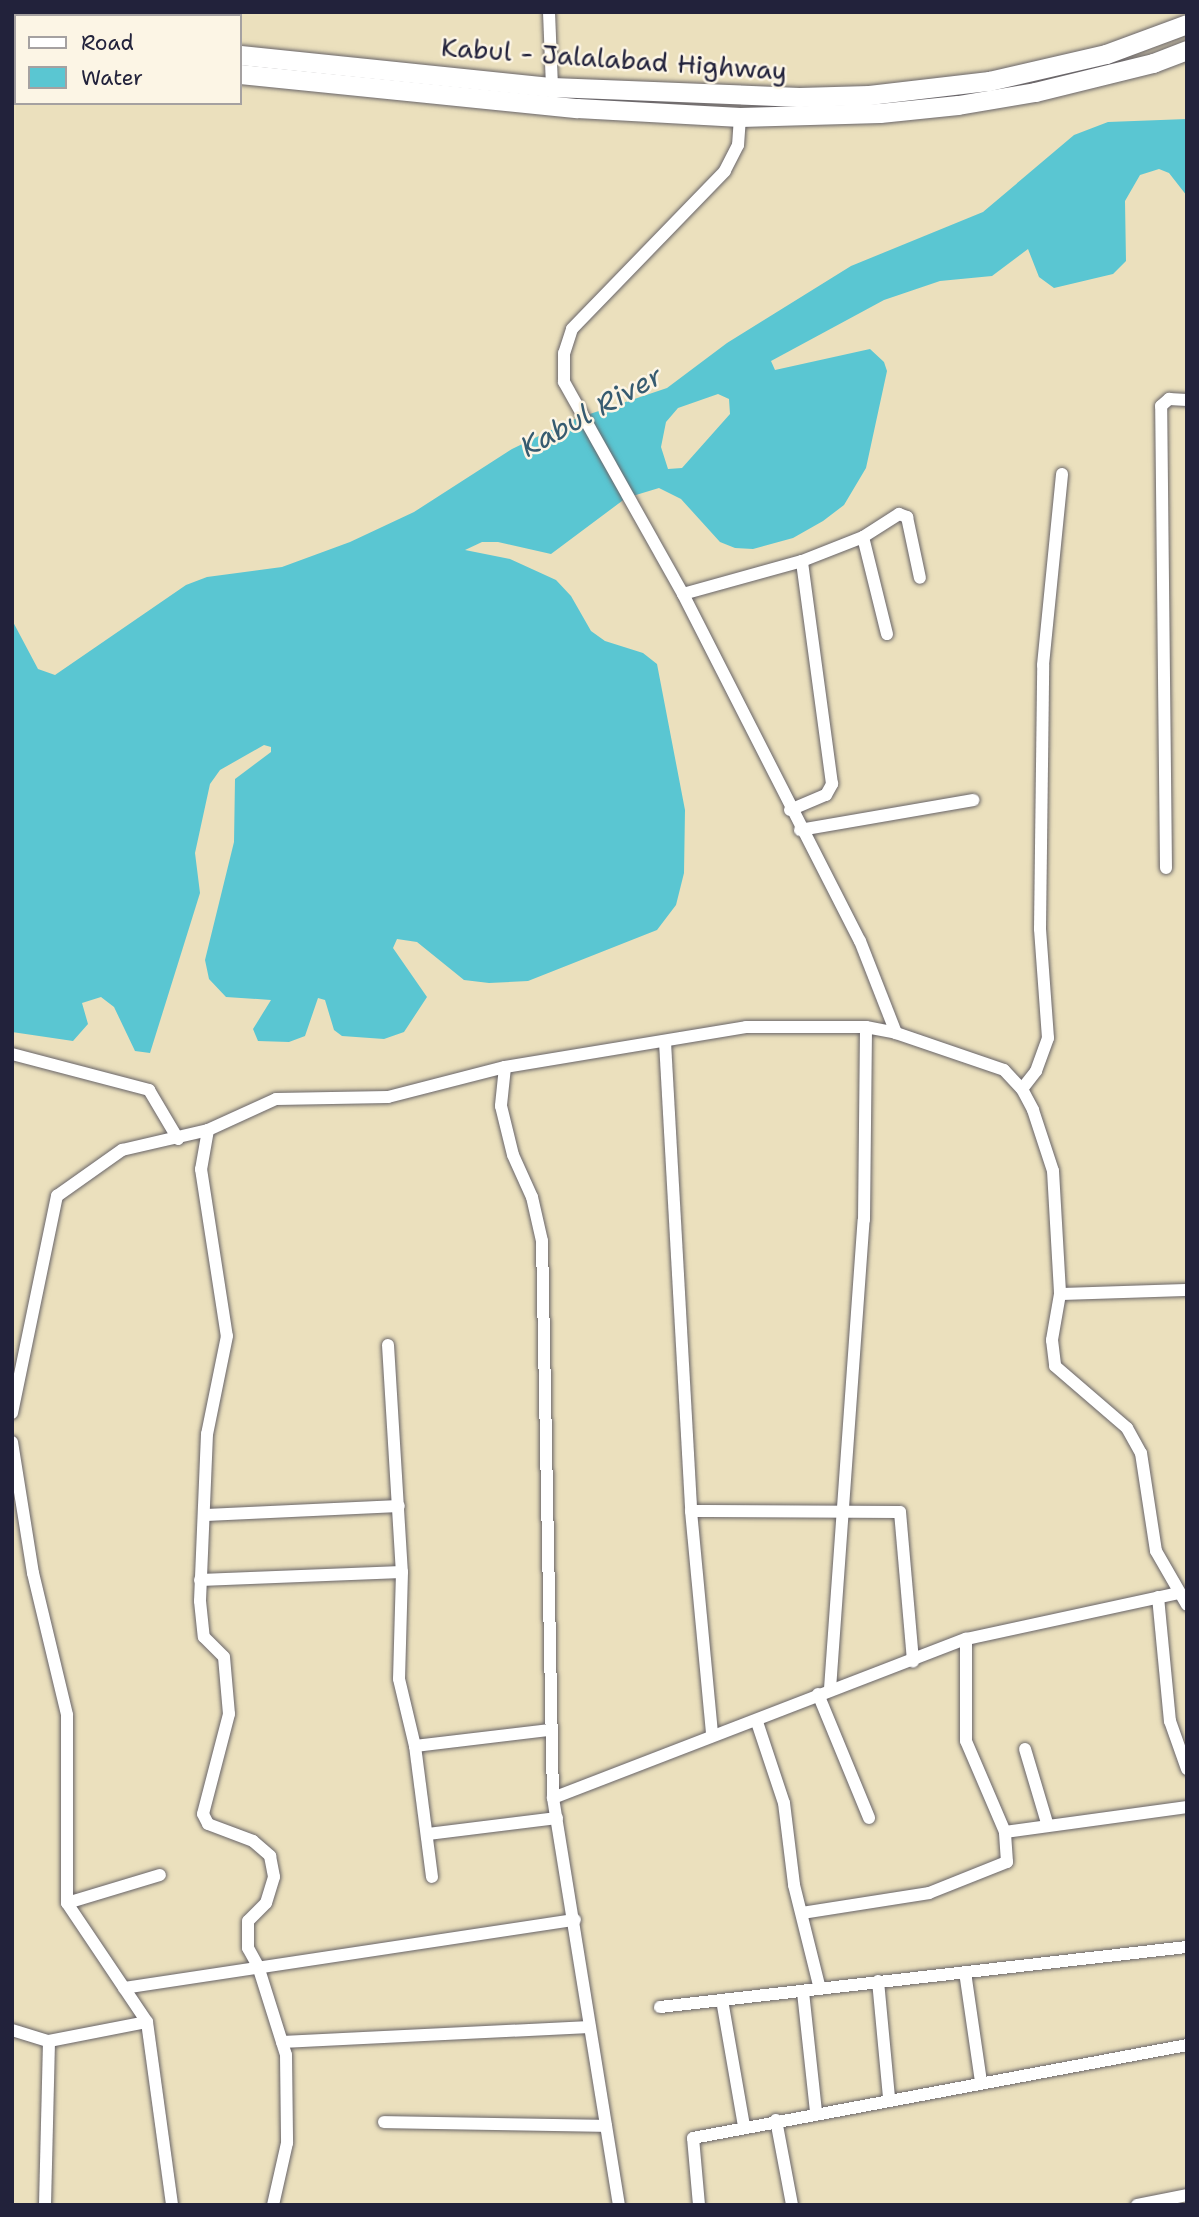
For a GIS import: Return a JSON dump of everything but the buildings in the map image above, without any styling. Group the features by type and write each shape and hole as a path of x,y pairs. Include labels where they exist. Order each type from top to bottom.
{"highway":[{"name":"Kabul - Jalalabad Highway","path":"242,74 699,106 869,95 989,81 1106,54 1187,24"},
{"name":"Kabul - Jalalabad Highway","path":"699,106 740,117 880,113 958,105 1088,79 1187,50"},
{"name":"Kabul - Jalalabad Highway","path":"242,55 498,91 552,87 578,98"}],"street":[{"path":"549,12 552,87"},
{"path":"740,117 736,152 725,171 572,329 564,353 564,382 575,407 657,544 800,830 860,941 896,1033"},
{"path":"1166,868 1161,406 1169,399 1187,400"},
{"path":"1022,1089 1037,1071 1048,1038 1040,929 1044,665 1062,474"},
{"path":"683,594 802,561 863,537 903,514 920,578"},
{"path":"863,537 887,634"},
{"path":"790,810 826,795 832,784 802,561"},
{"path":"800,830 973,800"},
{"path":"12,1413 58,1196 122,1150 208,1130 276,1099 388,1097 505,1067 746,1027 866,1027 896,1033 1004,1070 1022,1089 1053,1171 1060,1294 1052,1340 1055,1366 1127,1428 1141,1452 1156,1551 1180,1588 1187,1605"},
{"path":"866,1027 864,1220 824,1691 869,1818"},
{"path":"665,1042 691,1511 712,1735"},
{"path":"12,1054 149,1090 177,1139"},
{"path":"505,1067 501,1106 513,1155 532,1197 542,1241 553,1798 575,1920 619,2205"},
{"path":"208,1130 201,1169 227,1336 207,1434 206,1515 200,1580 205,1637 224,1657 229,1679 229,1714 204,1814 208,1824 253,1841 270,1856 274,1877 265,1903 248,1921 248,1948 258,1966 282,2042 289,2115 273,2205"},
{"path":"1060,1294 1187,1290"},
{"path":"388,1345 402,1572 399,1679 415,1746 432,1877"},
{"path":"12,1442 33,1573 67,1715 68,1903 147,2022 172,2205"},
{"path":"206,1515 399,1506"},
{"path":"691,1511 841,1509 903,1514 912,1661"},
{"path":"200,1580 402,1572"},
{"path":"553,1798 712,1735 757,1722 824,1691 912,1661 965,1639 1158,1597 1180,1588"},
{"path":"1158,1597 1170,1721 1187,1769"},
{"path":"802,1913 929,1893 1002,1867 1009,1857 1005,1832 966,1741 965,1639"},
{"path":"757,1722 785,1803 802,1913 820,1989"},
{"path":"415,1746 550,1730"},
{"path":"1025,1749 1048,1826"},
{"path":"1005,1832 1187,1807"},
{"path":"428,1834 557,1818"},
{"path":"68,1903 160,1875"},
{"path":"124,1987 575,1920"},
{"path":"660,2007 1187,1947"},
{"path":"965,1972 981,2082"},
{"path":"878,1981 889,2098"},
{"path":"803,1992 816,2112"},
{"path":"722,2000 744,2126"},
{"path":"12,2030 49,2041 147,2022"},
{"path":"282,2042 590,2027"},
{"path":"45,2205 49,2041"},
{"path":"699,2205 693,2138 889,2098 1187,2045"},
{"path":"776,2120 792,2205"},
{"path":"384,2122 606,2126"},
{"path":"1137,2205 1187,2195"}],"water":[{"path":"1187,119 1187,196 1169,173 1159,169 1140,175 1125,201 1126,261 1113,274 1054,288 1039,277 1028,249 992,276 940,281 884,300 771,361 775,370 870,349 884,362 887,371 866,468 844,505 823,521 793,538 753,549 735,548 720,542 681,499 659,488 626,498 551,554 498,542 482,542 465,550 510,559 556,580 571,596 591,631 605,641 643,653 657,664 685,810 684,873 676,905 657,930 528,981 489,983 464,980 417,942 397,939 393,948 427,997 404,1032 384,1039 342,1036 334,1030 325,1000 318,998 305,1036 289,1042 258,1041 253,1029 271,1000 226,997 209,979 205,960 234,842 235,779 271,752 271,747 264,745 220,770 210,784 195,853 200,893 150,1053 135,1051 114,1007 101,997 82,1003 88,1024 73,1041 12,1032 12,620 38,669 55,675 186,585 207,577 282,567 350,542 414,512 512,449 572,420 667,388 727,343 851,266 983,212 1074,135 1108,122","holes":["718,394 729,399 730,414 682,468 668,469 661,447 666,422 678,408"]}],"water label":[{"name":"Kabul River","path":"591,411"}]}
